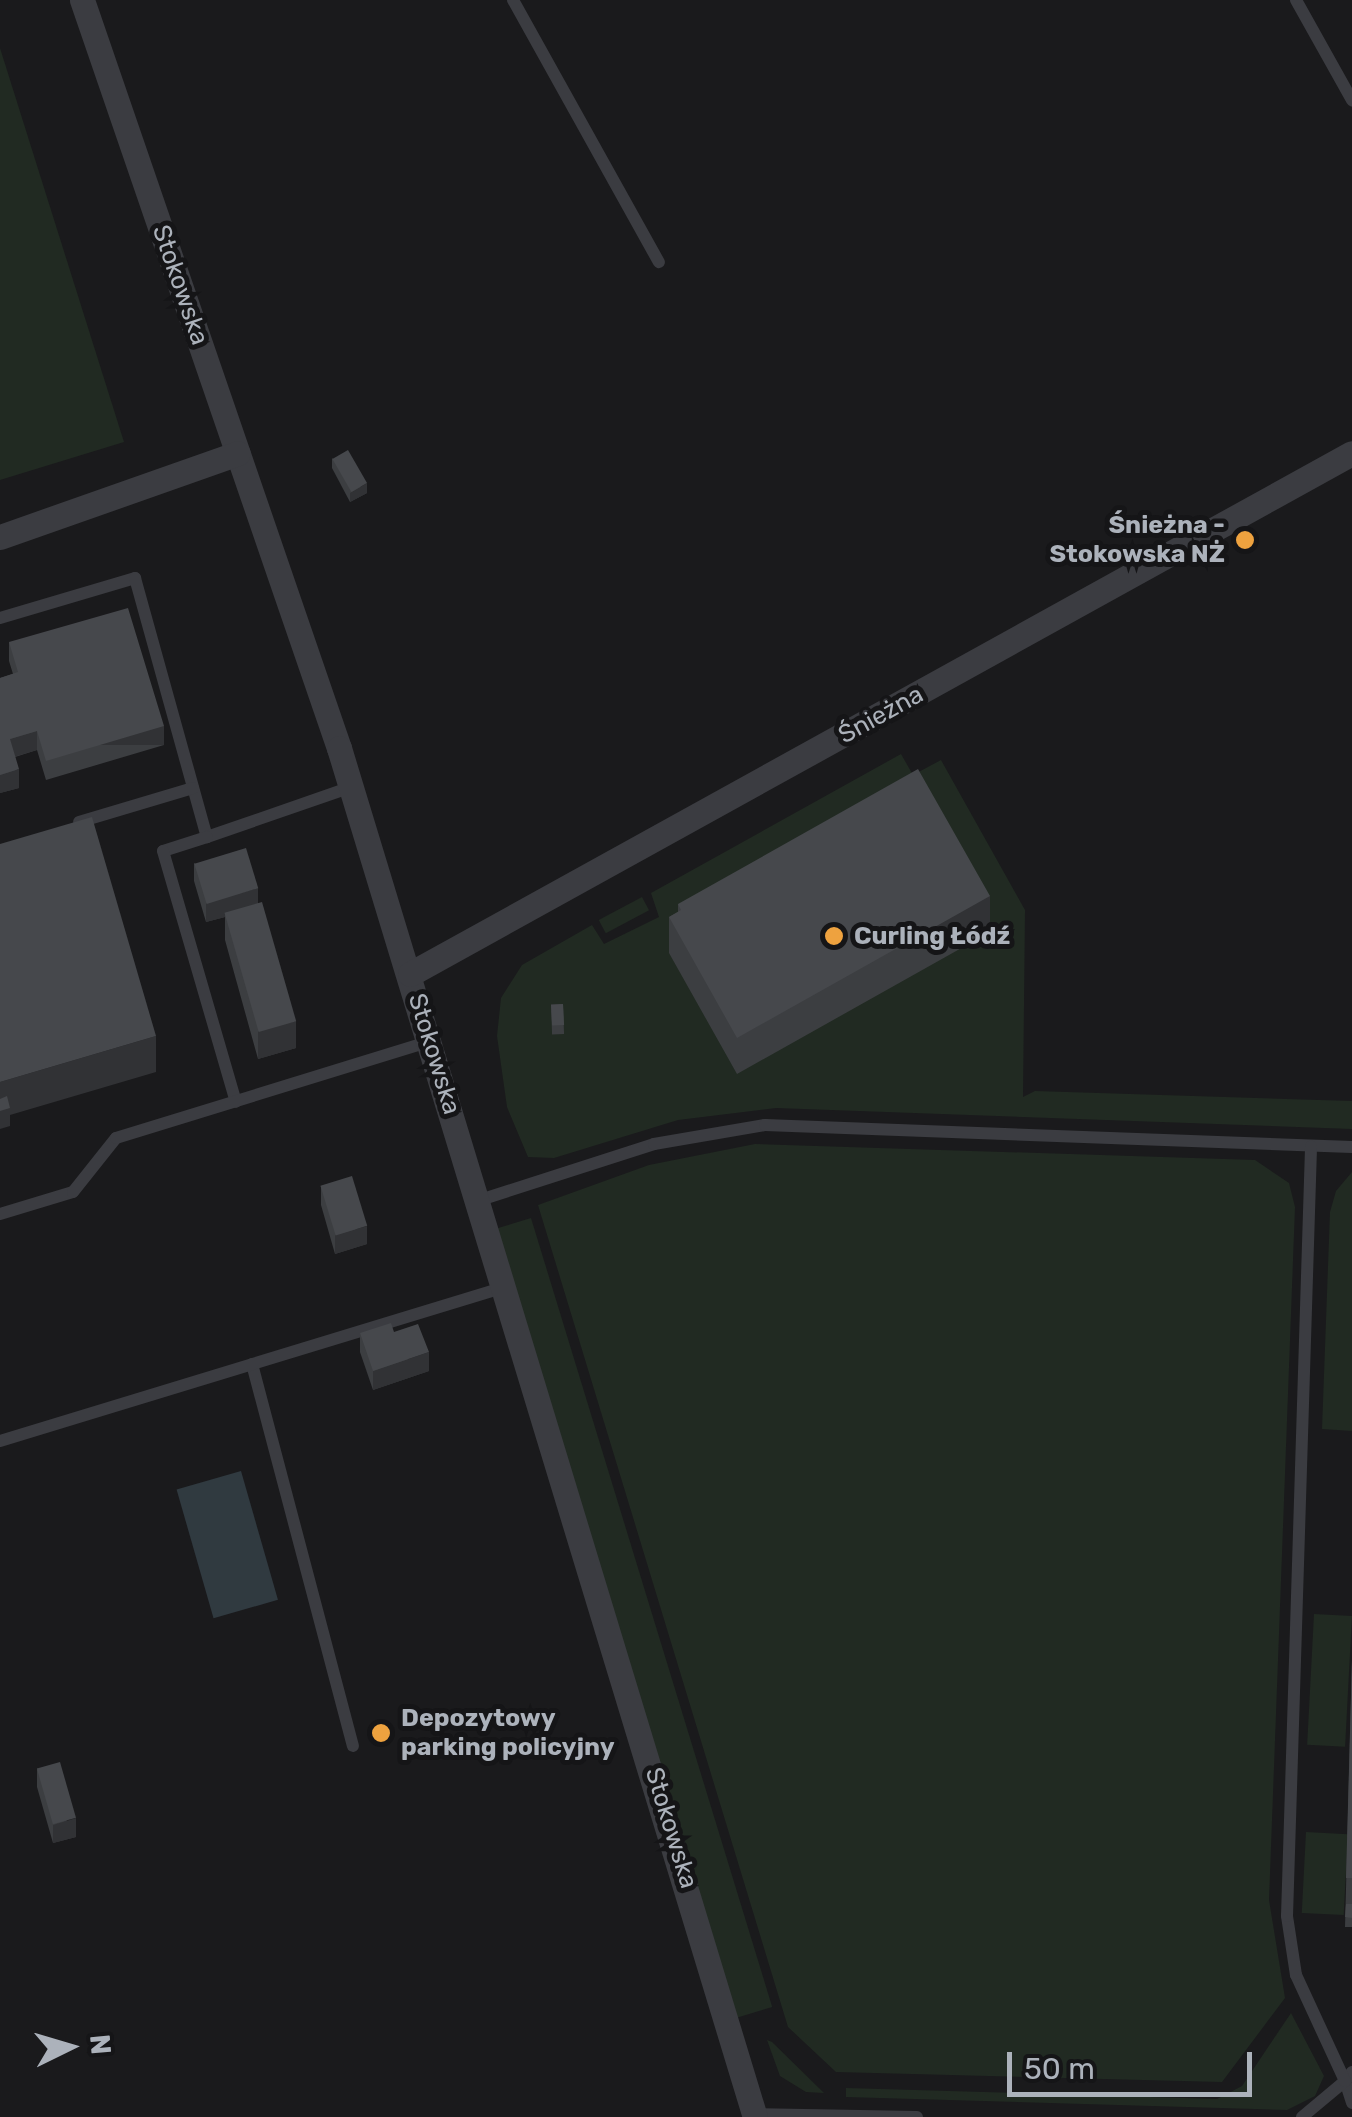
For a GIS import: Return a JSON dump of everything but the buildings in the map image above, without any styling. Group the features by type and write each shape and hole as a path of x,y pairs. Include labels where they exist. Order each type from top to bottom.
{"street":[{"name":"Stokowska","path":"82,0 351,787 410,974 508,1286 749,2116"},
{"path":"0,537 238,453"},
{"name":"Śnieżna","path":"410,974 1352,453"}],"lane":[{"path":"513,0 660,262"},
{"path":"1296,0 1352,100"},
{"path":"0,618 135,578 208,837"},
{"path":"236,1102 163,851 351,787"},
{"path":"70,824 193,788"},
{"path":"0,1214 73,1192 116,1138 430,1041"},
{"path":"480,1200 654,1144 765,1126 1352,1147"},
{"path":"1312,1146 1287,1916 1296,1976 1348,2077 1352,2102"},
{"path":"0,1441 508,1286"},
{"path":"252,1364 354,1746"},
{"path":"1302,2117 1348,2077"},
{"path":"749,2116 917,2117"}],"shaded area":[{"path":"0,48 124,442 0,480"},
{"path":"901,754 913,775 941,760 1025,910 1023,1097 1035,1091 1352,1101 1352,1129 776,1108 678,1120 554,1158 528,1157 507,1107 497,1036 501,998 522,965 592,925 604,944 659,917 651,893"},
{"path":"642,897 649,910 606,933 599,920"},
{"path":"755,1144 1255,1160 1289,1183 1295,1207 1269,1900 1285,1998 1222,2082 836,2072 788,2027 538,1205 649,1165"},
{"path":"1352,1172 1352,1431 1322,1429 1330,1212 1336,1191"},
{"path":"531,1218 772,2007 730,2020 489,1231"},
{"path":"241,1471 278,1600 214,1618 177,1489"},
{"path":"1314,1614 1352,1616 1345,1747 1307,1745"},
{"path":"1306,1832 1348,1834 1344,1915 1302,1913"},
{"path":"1291,2013 1324,2076 1315,2096 1287,2110 846,2097 846,2088 1217,2099 1242,2086"},
{"path":"767,2040 824,2093 806,2092 780,2076"}],"place":[{"name":"Śnieżna - Stokowska NŻ","path":"1245,540"},
{"name":"Curling Łódź","path":"834,936"},
{"name":"Depozytowy parking policyjny","path":"381,1733"}]}
